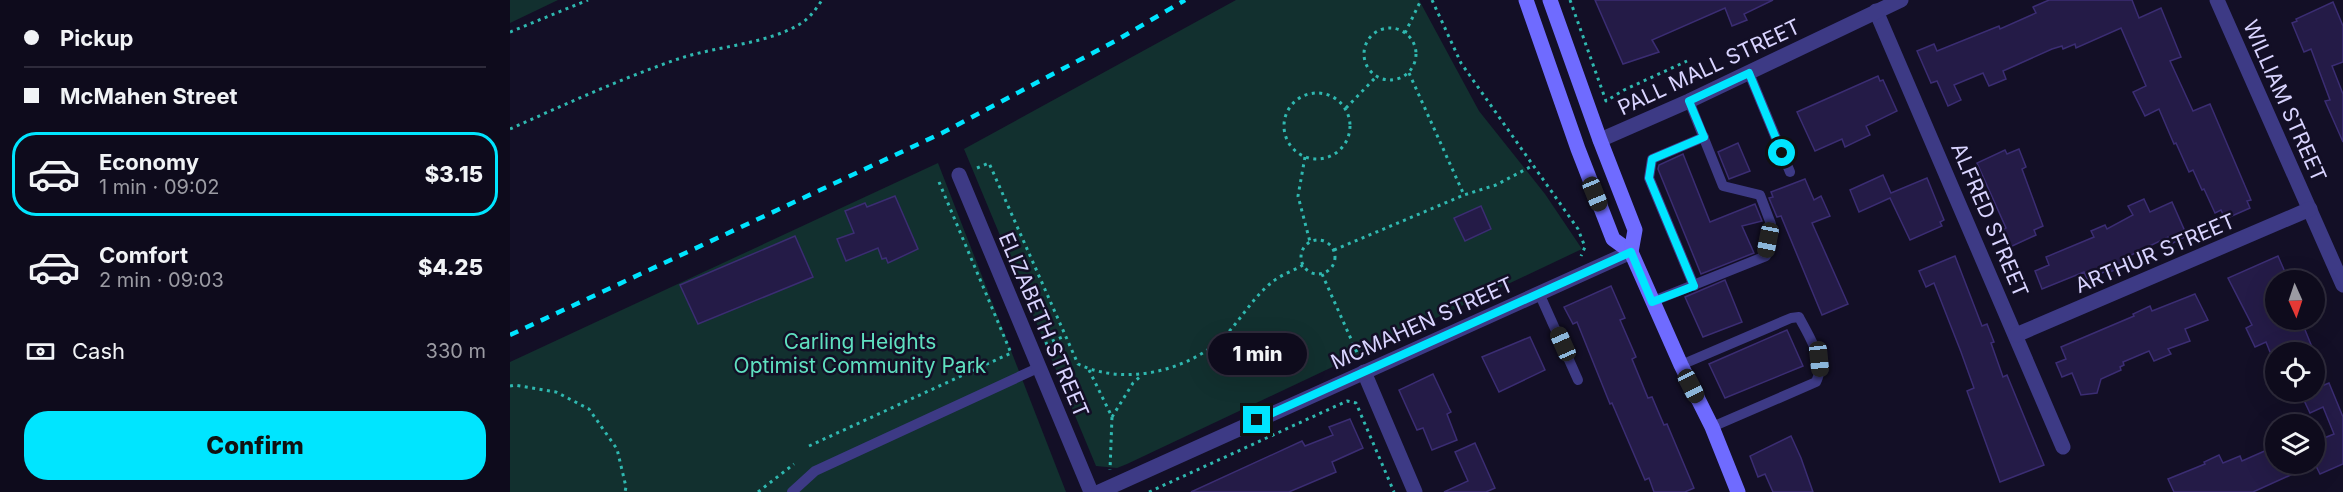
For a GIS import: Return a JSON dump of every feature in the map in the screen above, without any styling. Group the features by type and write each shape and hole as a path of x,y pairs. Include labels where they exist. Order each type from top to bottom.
{"main road":[{"path":"1526,0 1578,149 1613,239 1631,252 1681,366 1712,427 1737,491"},
{"path":"1550,0 1635,230 1631,252"}],"street":[{"name":"PALL MALL STREET","path":"1600,140 1689,101 1901,0"},
{"name":"WILLIAM STREET","path":"2217,0 2343,285"},
{"name":"ALFRED STREET","path":"1876,11 2064,447"},
{"name":"ELIZABETH STREET","path":"959,175 1091,492"},
{"name":"ARTHUR STREET","path":"2016,335 2310,209"},
{"name":"MCMAHEN STREET","path":"1104,490 1631,252"},
{"path":"1364,372 1415,492"}],"lane":[{"path":"1749,73 1790,172"},
{"path":"1652,302 1766,256 1771,224 1760,195 1723,186 1689,101"},
{"path":"1694,286 1649,178 1652,159 1704,137"},
{"path":"1539,293 1578,380"},
{"path":"1681,366 1791,318 1799,317 1819,359 1820,375 1816,382 1712,427"},
{"path":"792,492 815,471 1040,367"}],"path":[{"path":"510,32 588,0"},
{"path":"510,129 612,84 682,58 774,35 800,24 815,11 822,0"},
{"path":"1406,33 1421,0"},
{"path":"1432,0 1461,63 1578,229 1585,247 1578,262"},
{"path":"1570,0 1606,101 1624,90 1688,61"},
{"path":"1381,29 1398,29 1406,33 1412,39 1416,57 1409,73 1393,81 1376,77 1365,64 1365,47 1368,40 1381,29"},
{"path":"1409,73 1464,195"},
{"path":"1345,109 1376,77"},
{"path":"1314,92 1330,95 1343,105 1350,119 1350,135 1342,149 1328,158 1305,157 1297,153 1287,141 1283,125 1288,110 1299,98 1314,92"},
{"path":"1305,157 1298,196 1310,242"},
{"path":"977,168 989,163 1078,364 1089,370 1143,374 1175,368 1216,344 1271,282 1303,265"},
{"path":"1334,250 1464,195 1496,185 1532,166"},
{"path":"809,446 1011,353 939,182"},
{"path":"1324,241 1334,250 1336,258 1334,265 1322,274 1308,271 1303,265 1301,257 1304,248 1310,242 1324,241"},
{"path":"1322,274 1364,372"},
{"path":"1089,370 1112,417 1110,471 1104,490"},
{"path":"1112,417 1133,383 1143,374"},
{"path":"510,386 556,392 589,409 617,449 626,487 625,492"},
{"path":"1149,492 1347,401 1356,403 1394,492"},
{"path":"758,492 794,464"},
{"path":"1110,471 1120,471"}],"green space":[{"path":"510,0 558,0 510,23"},
{"path":"1236,0 1419,0 1479,111 1545,194 1582,249 1127,464 1117,468 1096,466 964,149"},
{"name":"Carling Heights Optimist Community Park","path":"938,163 1066,492 510,492 510,362"}],"building":[{"path":"1595,0 1773,0 1744,14 1747,20 1732,26 1725,8 1652,40 1659,52 1623,64"},
{"path":"2049,0 2132,0 2139,18 2161,8 2181,57 2170,61 2193,111 2210,104 2251,200 2247,201 2250,208 2225,219 2221,210 2215,213 2193,170 2189,172 2159,109 2145,116 2133,92 2146,86 2121,28 2076,48 2075,44 2063,49 2062,46 2052,49 2003,71 2006,79 1989,86 1983,73 1954,85 1961,100 1948,106 1937,81 1931,83 1917,51 1934,44 1937,51 1999,26 2000,29 2036,13 2033,7"},
{"path":"2333,2 2343,26 2343,62 2332,66 2343,94 2343,142 2325,101 2330,100 2311,49 2304,52 2292,23"},
{"path":"1878,76 1880,81 1883,80 1897,111 1866,126 1870,135 1845,147 1842,139 1815,151 1797,112"},
{"path":"1738,143 1750,171 1729,179 1718,152"},
{"path":"2019,149 2026,167 2022,169 2043,226 2034,230 2036,235 2010,247 2002,230 2006,228 1977,163 2005,150 2007,154"},
{"path":"1683,154 1710,222 1755,204 1762,221 1742,226 1754,253 1701,274 1658,169 1659,165"},
{"path":"1883,175 1891,193 1927,178 1944,220 1940,222 1942,226 1910,240 1890,198 1859,212 1850,190"},
{"path":"1805,179 1814,200 1821,196 1830,216 1812,223 1848,304 1822,315 1781,216 1777,217 1769,198 1773,197 1771,192"},
{"path":"895,196 918,249 888,263 886,258 882,259 878,248 846,261 837,239 854,233 845,211 865,203 867,207"},
{"path":"2144,199 2150,212 2172,202 2187,236 2171,244 2168,237 2125,258 2128,264 2110,272 2109,270 2087,279 2084,272 2042,289 2035,271 2049,265 2046,257 2094,237 2091,231 2105,225 2107,229 2133,215 2128,206"},
{"path":"1481,206 1491,229 1465,241 1454,218"},
{"path":"795,236 813,277 698,324 680,285"},
{"path":"1955,256 1982,326 1987,324 2003,377 2007,375 2044,465 2000,482 1967,391 1974,388 1961,352 1934,283 1926,287 1919,271"},
{"path":"2278,256 2284,270 2265,270 2265,330 2305,330 2310,342 2265,342 2255,347 2246,328 2252,325 2228,278"},
{"path":"1725,280 1742,322 1703,337 1685,297"},
{"path":"1611,286 1625,318 1620,320 1636,357 1632,359 1648,398 1652,397 1664,425 1667,424 1694,488 1685,492 1654,492 1649,478 1645,480 1612,403 1610,404 1577,322 1573,324 1564,307"},
{"path":"2195,294 2208,320 2185,329 2190,341 2168,349 2171,354 2154,361 2149,351 2123,362 2121,370 2101,379 2097,393 2081,395 2072,373 2062,377 2056,363 2066,359 2061,347 2134,316 2133,314 2150,306 2152,311"},
{"path":"1787,330 1803,366 1725,398 1709,364"},
{"path":"1530,337 1545,370 1499,392 1482,357"},
{"path":"1433,374 1451,412 1447,414 1457,440 1432,450 1423,428 1417,430 1399,390"},
{"path":"2329,383 2343,417 2343,464 2325,472 2325,438 2334,434 2323,407 2310,413 2305,402 2325,402 2325,385"},
{"path":"1350,419 1363,448 1332,462 1336,472 1289,492 1191,492 1302,441 1305,446 1333,435 1329,427"},
{"path":"1791,436 1813,492 1773,492 1765,474 1758,477 1750,456"},
{"path":"1475,443 1495,488 1486,492 1444,492 1468,481 1455,452"},
{"path":"2265,451 2265,474 2293,474 2253,492 2174,492 2168,479 2205,464 2204,462 2219,455 2223,463 2240,456 2242,461"}],"railway":[{"path":"510,335 942,133 1117,40 1185,0"}],"route":[{"path":"1257,420 1631,252 1652,302 1694,286 1649,178 1652,159 1704,137 1689,101 1749,73 1782,153"}]}
